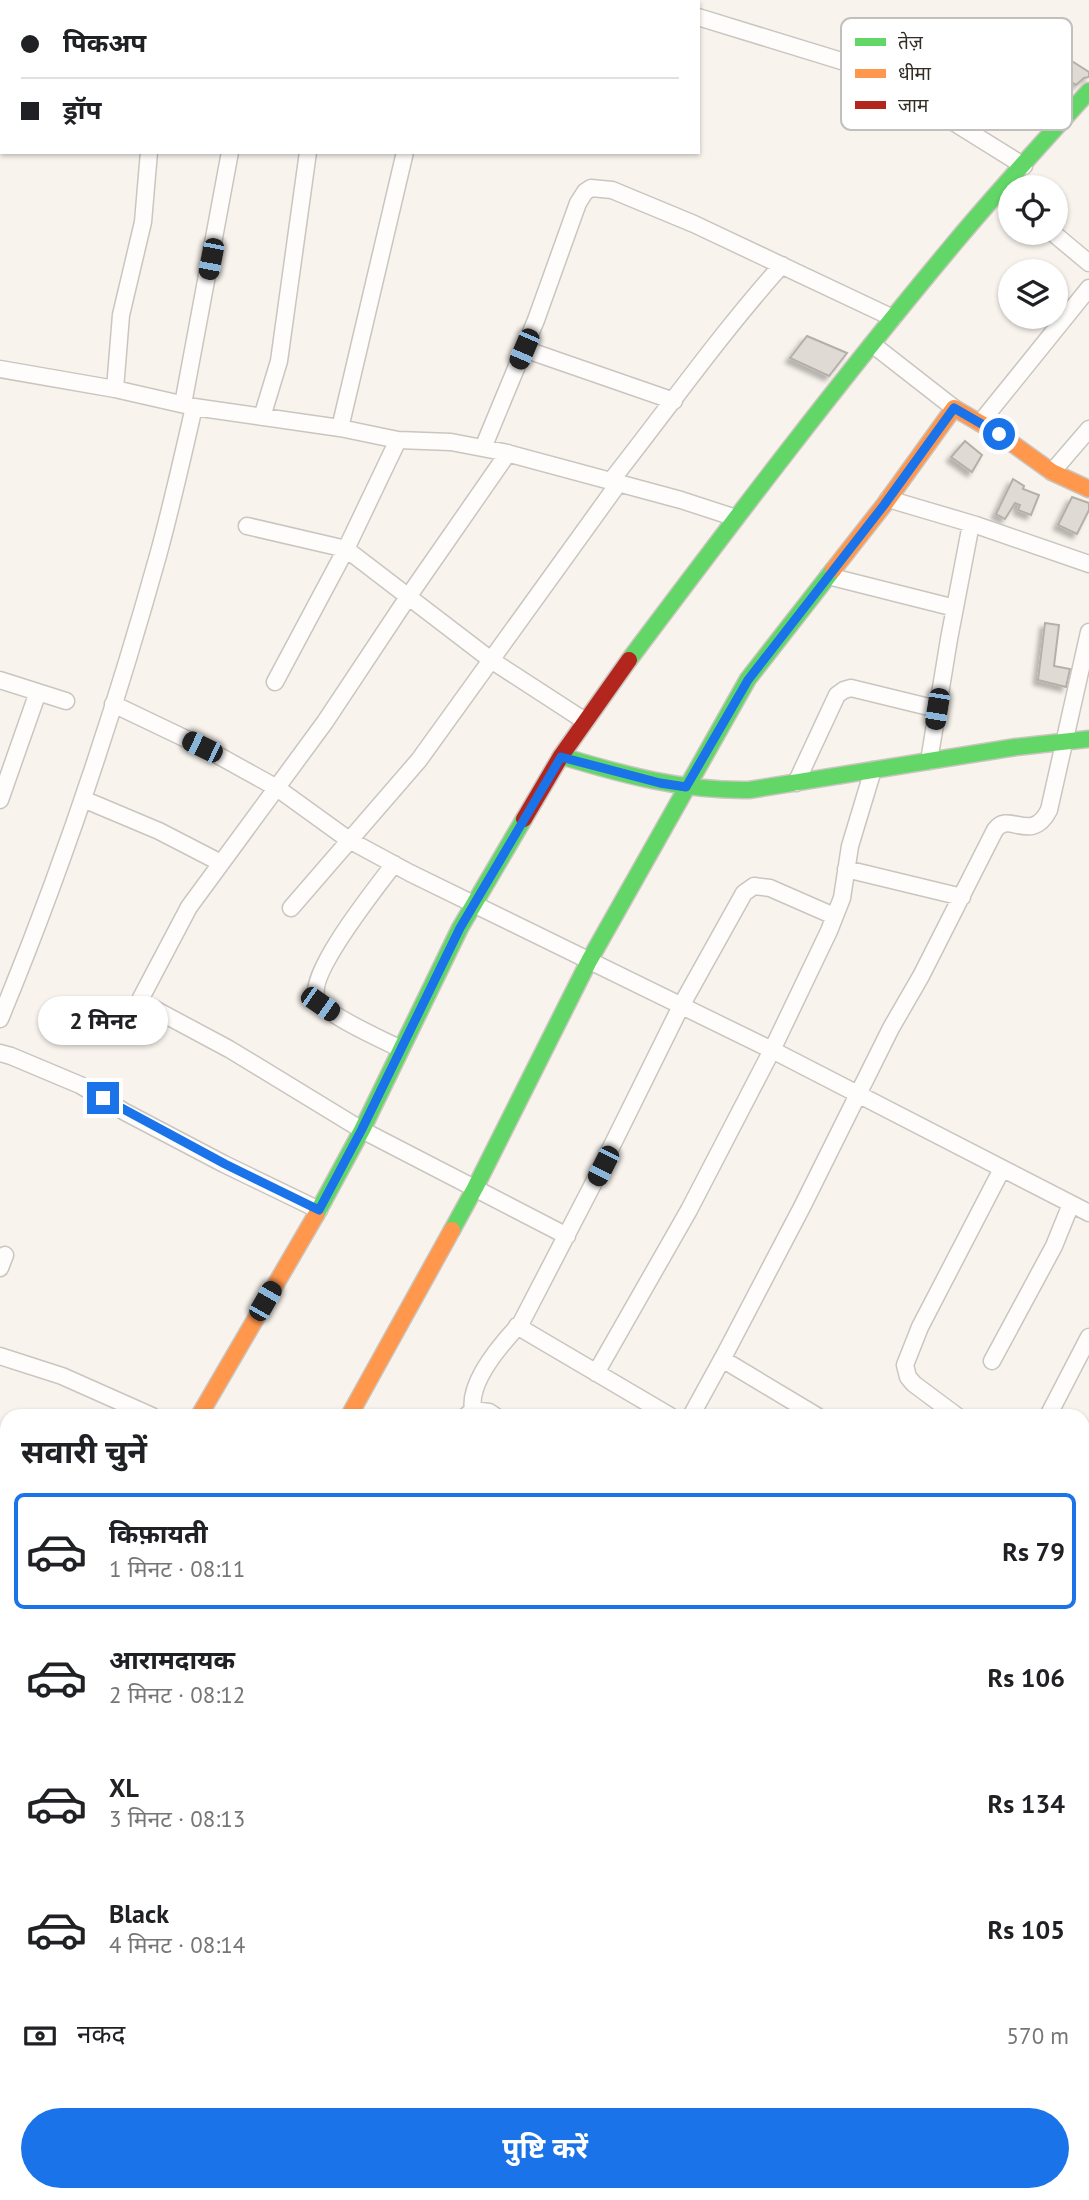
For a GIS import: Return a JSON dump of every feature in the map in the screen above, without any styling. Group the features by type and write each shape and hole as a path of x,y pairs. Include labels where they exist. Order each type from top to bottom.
{"street":[{"path":"700,18 841,61"},
{"path":"1072,111 1089,92"},
{"path":"966,130 1024,166"},
{"path":"1018,175 1056,130"},
{"path":"115,388 121,315 143,222 149,154"},
{"path":"0,1019 28,951 83,799 160,550 189,406 230,154"},
{"path":"262,417 279,361 308,154"},
{"path":"340,428 405,154"},
{"path":"483,448 524,349 578,203 591,188 612,190 694,224 893,318"},
{"path":"202,1409 319,1210 362,1129 460,928 561,757 736,518 872,344 953,244 998,201"},
{"path":"1067,245 1089,263"},
{"path":"291,908 419,760 674,401 743,309 782,265"},
{"path":"980,423 1089,288"},
{"path":"872,344 954,408 1052,472 1089,489"},
{"path":"524,349 674,401"},
{"path":"0,369 115,388 189,406 340,428 398,440 451,442 508,453 681,500 736,518"},
{"path":"353,1409 475,1188 589,961 748,680 888,499 954,408"},
{"path":"1052,472 1089,429"},
{"path":"275,682 346,549 398,440"},
{"path":"508,453 325,722 188,907 142,994 142,1001 229,1049 362,1129 567,1236"},
{"path":"888,499 1089,564"},
{"path":"929,761 971,524"},
{"path":"247,526 346,549 491,660 585,721"},
{"path":"828,576 955,608"},
{"path":"695,1409 999,825 1005,823 1031,827 1045,819 1066,742 1089,632"},
{"path":"0,680 66,701"},
{"path":"796,783 838,695 844,690 851,688 937,709"},
{"path":"0,800 38,692"},
{"path":"113,704 202,747 277,788 349,840 473,906 772,1051 1089,1213"},
{"path":"561,757 650,781 686,787 738,790 762,789 1016,747 1089,739"},
{"path":"596,1373 689,1210 772,1051 842,898 850,846 873,770"},
{"path":"83,799 159,831 221,863"},
{"path":"394,864 323,965 316,991 320,1004 342,1019 401,1049"},
{"path":"846,869 962,897"},
{"path":"470,1409 476,1384 517,1326 567,1236 681,1006 744,893 754,886 770,888 834,916"},
{"path":"0,1053 80,1085 180,1141 319,1210"},
{"path":"948,1409 914,1384 905,1372 905,1365 920,1327 1002,1169"},
{"path":"992,1361 1054,1246 1071,1204"},
{"path":"517,1326 658,1409"},
{"path":"1052,1409 1089,1337"},
{"path":"0,1356 62,1376 136,1409"},
{"path":"722,1359 791,1409"}],"building":[{"path":"1072,61 1089,72 1089,77 1076,85 1072,82"},
{"path":"807,336 847,353 829,376 790,358"},
{"path":"965,441 982,455 972,472 951,457"},
{"path":"1013,479 1024,486 1023,489 1039,495 1031,515 1018,510 1020,505 1015,503 1005,519 996,514"},
{"path":"1072,497 1089,503 1089,510 1077,534 1058,525"},
{"path":"1045,623 1059,625 1054,666 1070,669 1066,687 1038,680"}],"traffic: fast":[{"path":"1072,110 1089,91"},
{"path":"629,660 869,348 986,207 1054,130"},
{"path":"452,1230 589,961 748,679 833,570"},
{"path":"561,756 677,785 749,790 1016,747 1089,739"},
{"path":"316,1215 362,1130 460,928 524,819"}],"traffic: slow":[{"path":"833,570 954,408 999,434 1052,472 1089,489"},
{"path":"203,1409 316,1215"},
{"path":"353,1409 452,1230"}],"traffic: jam":[{"path":"524,819 561,756 629,660"}],"route":[{"path":"103,1098 225,1164 319,1210 362,1129 460,928 561,757 660,783 686,787 748,680 884,505 954,408 999,434"}]}
